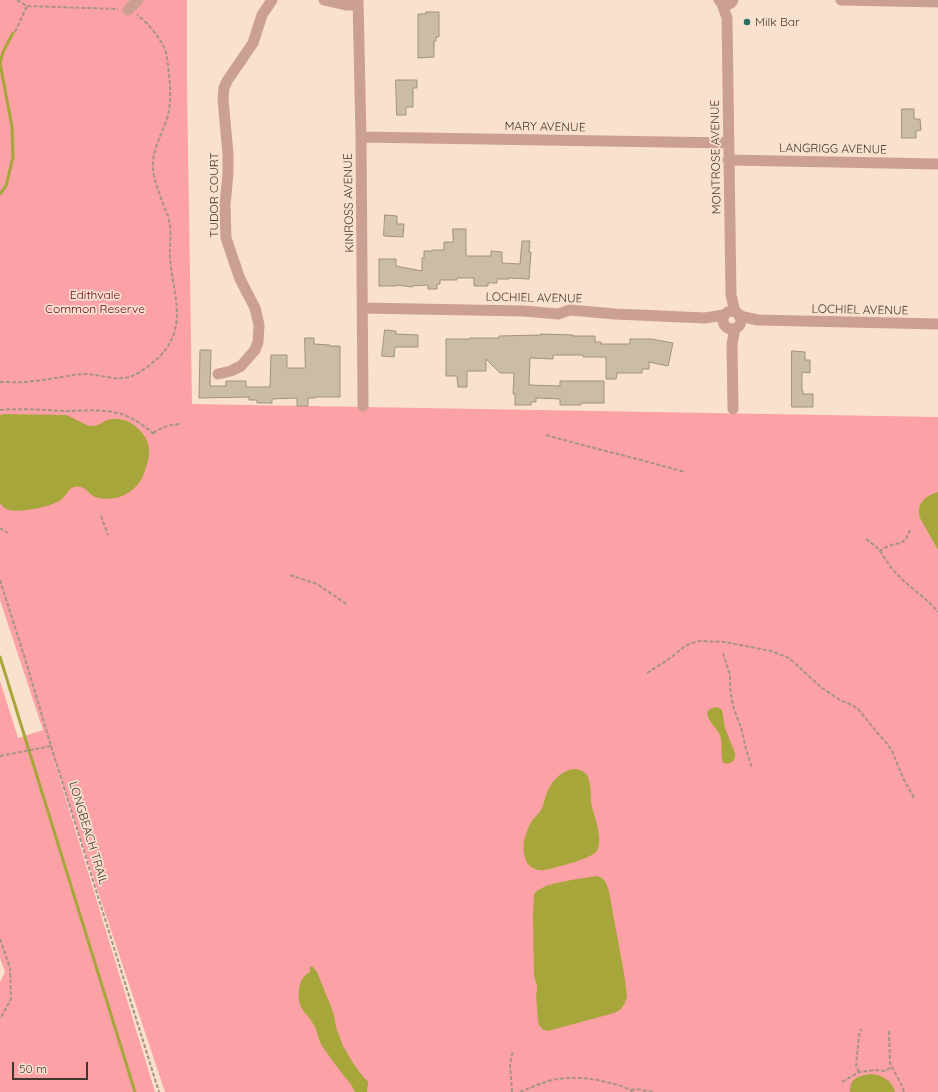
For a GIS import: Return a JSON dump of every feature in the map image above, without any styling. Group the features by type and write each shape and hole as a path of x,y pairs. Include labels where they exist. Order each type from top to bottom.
{"street":[{"path":"128,10 138,0"},
{"name":"TUDOR COURT","path":"218,374 231,371 241,366 255,350 258,342 259,325 255,308 238,276 226,238 225,205 228,154 223,95 225,84 253,43 262,15 272,0"},
{"path":"324,0 346,5 358,2"},
{"path":"841,0 938,2"},
{"name":"MONTROSE AVENUE","path":"726,1 733,409"},
{"name":"KINROSS AVENUE","path":"358,2 361,137 363,406"},
{"name":"MARY AVENUE","path":"361,137 728,143"},
{"name":"LANGRIGG AVENUE","path":"728,160 938,164"},
{"name":"LOCHIEL AVENUE","path":"363,308 524,311 558,314 570,310 615,314 731,319 938,324"}],"path":[{"path":"0,382 34,381 86,374 123,378 131,377 159,357 166,348 172,338 178,316 170,258 170,220 157,187 153,170 155,147 169,108 170,82 165,50 160,40 143,19 136,13 128,10 118,8 27,6 17,0"},
{"path":"15,32 27,6"},
{"path":"0,410 114,412 134,420 154,434 162,428 180,424"},
{"path":"546,435 685,472"},
{"path":"101,516 108,535"},
{"path":"0,528 8,533"},
{"path":"880,551 888,546 900,544 907,538 910,530"},
{"path":"866,539 880,551 888,564 898,575 932,604 938,612"},
{"path":"290,575 317,584 348,605"},
{"name":"LONGBEACH TRAIL","path":"0,580 159,1092"},
{"path":"647,674 685,646 700,641 724,642 771,651 789,658 822,688 840,700 858,709 892,751 904,780 914,798"},
{"path":"723,653 730,675 730,688 733,706 742,731 752,768"},
{"path":"0,756 51,746"},
{"path":"0,938 10,968 11,999 0,1019"},
{"path":"858,1072 856,1066 861,1029"},
{"path":"889,1030 890,1063 904,1092"},
{"path":"512,1092 510,1064 513,1051"},
{"path":"842,1082 858,1072 885,1070 892,1067"},
{"path":"520,1092 551,1081 571,1078 595,1080 620,1086 632,1092"},
{"path":"630,1090 635,1089 655,1092"}],"green space":[{"name":"Edithvale Common Reserve","path":"0,0 187,0 192,404 938,417 938,1092 165,1092 54,760 155,1092 0,1092 0,982 5,972 0,958 0,681 18,738 43,730 0,600"}],"shaded area":[{"path":"0,415 65,415 90,426 96,426 110,419 119,419 131,423 137,427 148,443 149,456 143,476 135,488 127,494 116,498 98,498 84,488 74,487 61,500 55,503 27,510 8,510 0,503"},
{"path":"938,492 938,550 920,518 919,508 926,498"},
{"path":"717,707 722,710 725,728 735,753 734,760 731,763 723,763 720,735 707,715 711,709"},
{"path":"573,769 584,772 588,777 592,807 599,836 598,848 592,855 572,863 545,870 534,869 527,862 524,853 524,841 527,830 531,822 540,812 545,797 556,778 564,772"},
{"path":"597,876 602,878 605,882 609,892 624,973 627,996 625,1003 620,1010 614,1013 548,1031 542,1029 538,1021 536,996 537,986 534,976 534,894 538,890 548,885"},
{"path":"312,966 317,972 330,1004 343,1046 353,1063 367,1080 367,1092 355,1092 351,1084 323,1047 315,1027 299,1002 298,996 300,983 302,979 310,972 310,967"},
{"path":"871,1074 889,1081 895,1092 850,1092 851,1084 856,1078"}],"building":[{"path":"426,12 439,12 439,37 436,37 436,41 434,41 434,57 418,58 418,14 426,14"},
{"path":"396,80 417,80 417,88 413,88 413,107 406,107 406,115 397,115"},
{"path":"902,109 914,109 914,119 920,119 921,130 916,131 916,138 902,138"},
{"path":"385,215 397,216 397,224 404,224 403,237 384,236"},
{"path":"453,229 466,229 466,256 491,256 491,251 502,252 502,263 520,264 522,241 530,241 529,252 531,252 529,279 497,279 497,283 488,283 488,286 474,286 474,278 457,278 457,280 440,280 440,284 437,284 437,289 428,289 428,285 412,287 396,285 379,286 379,259 396,259 396,266 422,271 422,258 424,258 424,251 444,250 444,242 453,242"},
{"path":"385,330 396,331 396,334 418,335 418,347 395,347 394,357 382,356"},
{"path":"541,334 595,336 595,342 601,342 601,344 630,344 630,339 651,339 673,343 668,366 649,362 649,369 642,369 642,373 617,373 616,379 606,379 606,357 553,355 553,359 530,358 529,385 560,386 560,381 604,381 604,403 560,405 560,399 536,398 536,402 531,402 531,405 515,405 515,394 513,394 514,373 500,373 486,359 486,371 467,371 467,387 458,387 457,376 446,376 446,339 499,338 499,336"},
{"path":"305,338 314,338 314,344 340,346 340,397 308,398 308,406 297,406 297,398 272,399 272,403 257,403 257,400 249,400 249,397 199,398 200,350 211,350 210,386 226,386 226,381 246,381 246,387 270,387 271,355 287,355 287,368 305,368"},
{"path":"792,351 805,352 805,360 810,360 810,373 802,372 802,391 803,394 813,394 813,407 792,407"}],"waterway":[{"path":"0,63 3,52 13,33"},
{"path":"0,63 12,127 13,157 6,186 0,194"},
{"path":"0,657 135,1092"}],"place":[{"name":"Milk Bar","path":"747,22"}]}
